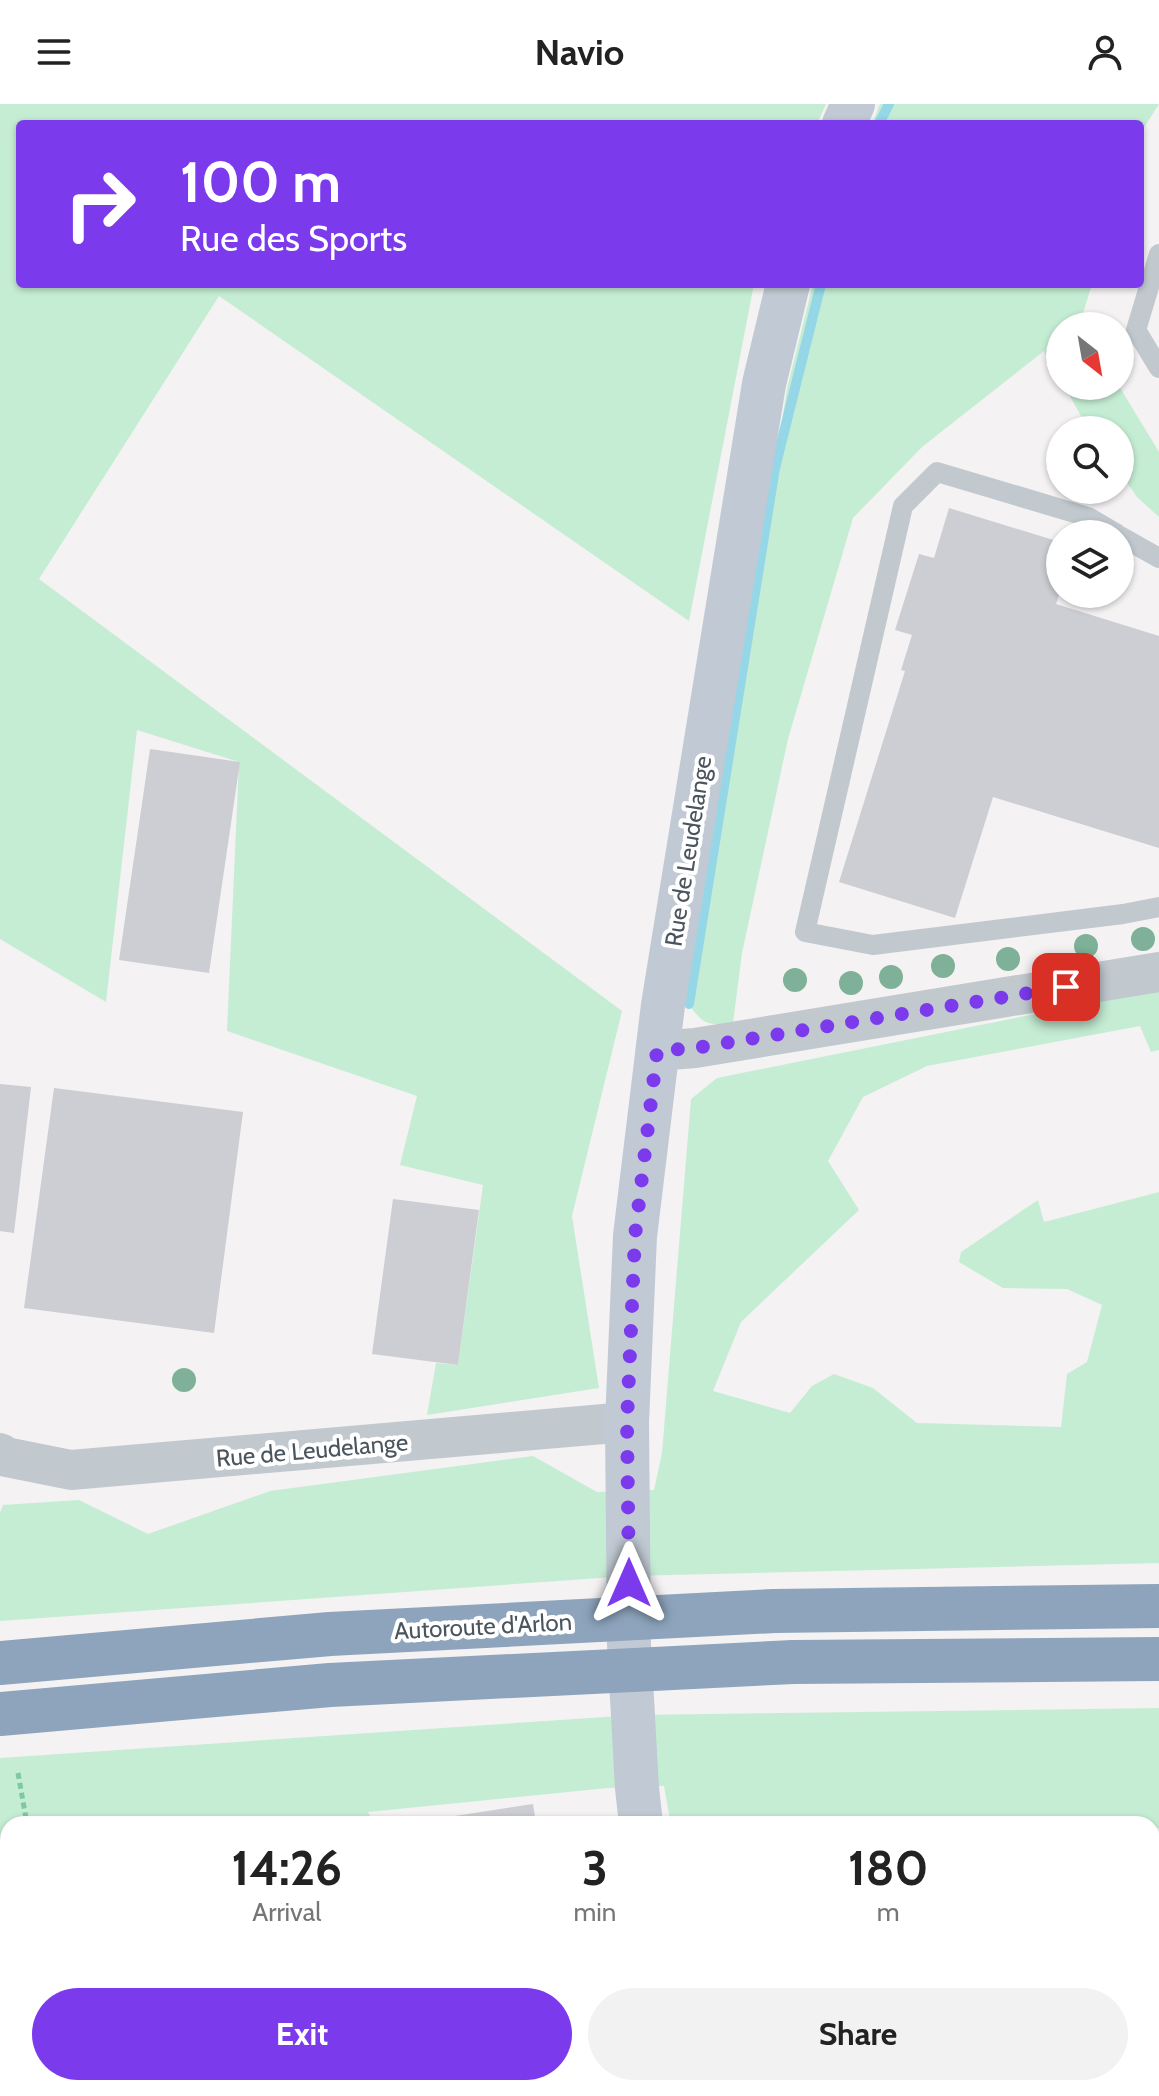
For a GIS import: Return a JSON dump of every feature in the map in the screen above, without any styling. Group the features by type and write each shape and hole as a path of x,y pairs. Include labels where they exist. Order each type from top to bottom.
{"highway":[{"name":"Autoroute d'Arlon","path":"0,1663 330,1634 774,1611 1159,1606"},
{"path":"0,1714 330,1685 793,1662 1159,1659"}],"main road":[{"name":"Rue de Leudelange","path":"639,1806 629,1644 627,1422 635,1236 657,1051 764,384 787,288"}],"street":[{"path":"657,1051 710,1046 1159,972"},
{"name":"Rue de Leudelange","path":"0,1453 6,1457 71,1470 627,1422"}],"lane":[{"path":"1159,254 1136,330 1159,368"},
{"path":"1093,520 937,472 903,506 805,932 873,945 1159,907"},
{"path":"1134,544 1159,558"}],"path":[{"path":"18,1773 26,1816"}],"green space":[{"path":"0,104 826,104 819,120 16,120 16,288 753,288 689,621 219,296 39,579 622,1011 572,1216 599,1388 427,1415 436,1363 458,1365 483,1185 400,1165 417,1096 227,1031 239,762 137,730 106,1002 0,939"},
{"path":"880,104 1159,104 1144,128 1144,120 874,120"},
{"path":"812,288 1091,288 1083,312 1046,312 1046,354 1044,351 922,447 853,518 788,739 742,953 733,1023 712,1024 699,1017 689,1005 787,389"},
{"path":"1072,400 1127,400 1159,452 1159,517 1134,493 1134,416 1081,416"},
{"path":"1159,989 1159,1050 1151,1052 1140,1026 927,1066 863,1097 828,1161 859,1210 741,1322 713,1391 790,1413 812,1386 834,1374 873,1388 917,1423 1061,1427 1067,1374 1087,1362 1102,1305 1067,1289 1003,1288 959,1262 961,1252 1038,1200 1044,1222 1159,1192 1159,1563 628,1576 0,1621 0,1513 3,1505 79,1500 148,1534 270,1491 533,1456 597,1492 654,1490 662,1453 691,1099 717,1078"},
{"path":"1159,1708 1159,1816 669,1816 664,1786 608,1788 368,1812 370,1816 0,1816 0,1758 634,1715"}],"building":[{"path":"949,508 1046,538 1046,608 1069,608 1159,636 1159,848 993,797 955,918 839,882 905,671 901,670 912,635 895,630 919,554 934,558"},
{"path":"150,749 240,762 209,973 119,960"},
{"path":"0,1084 31,1087 14,1233 0,1231"},
{"path":"54,1088 243,1112 214,1333 24,1308"},
{"path":"393,1199 479,1210 458,1365 372,1354"},
{"path":"533,1804 535,1816 455,1816"}],"waterway":[{"path":"881,120 889,104"},
{"path":"689,1004 775,468 820,288"}],"route":[{"path":"629,1583 627,1422 635,1236 657,1051 695,1048 1066,987"}]}
